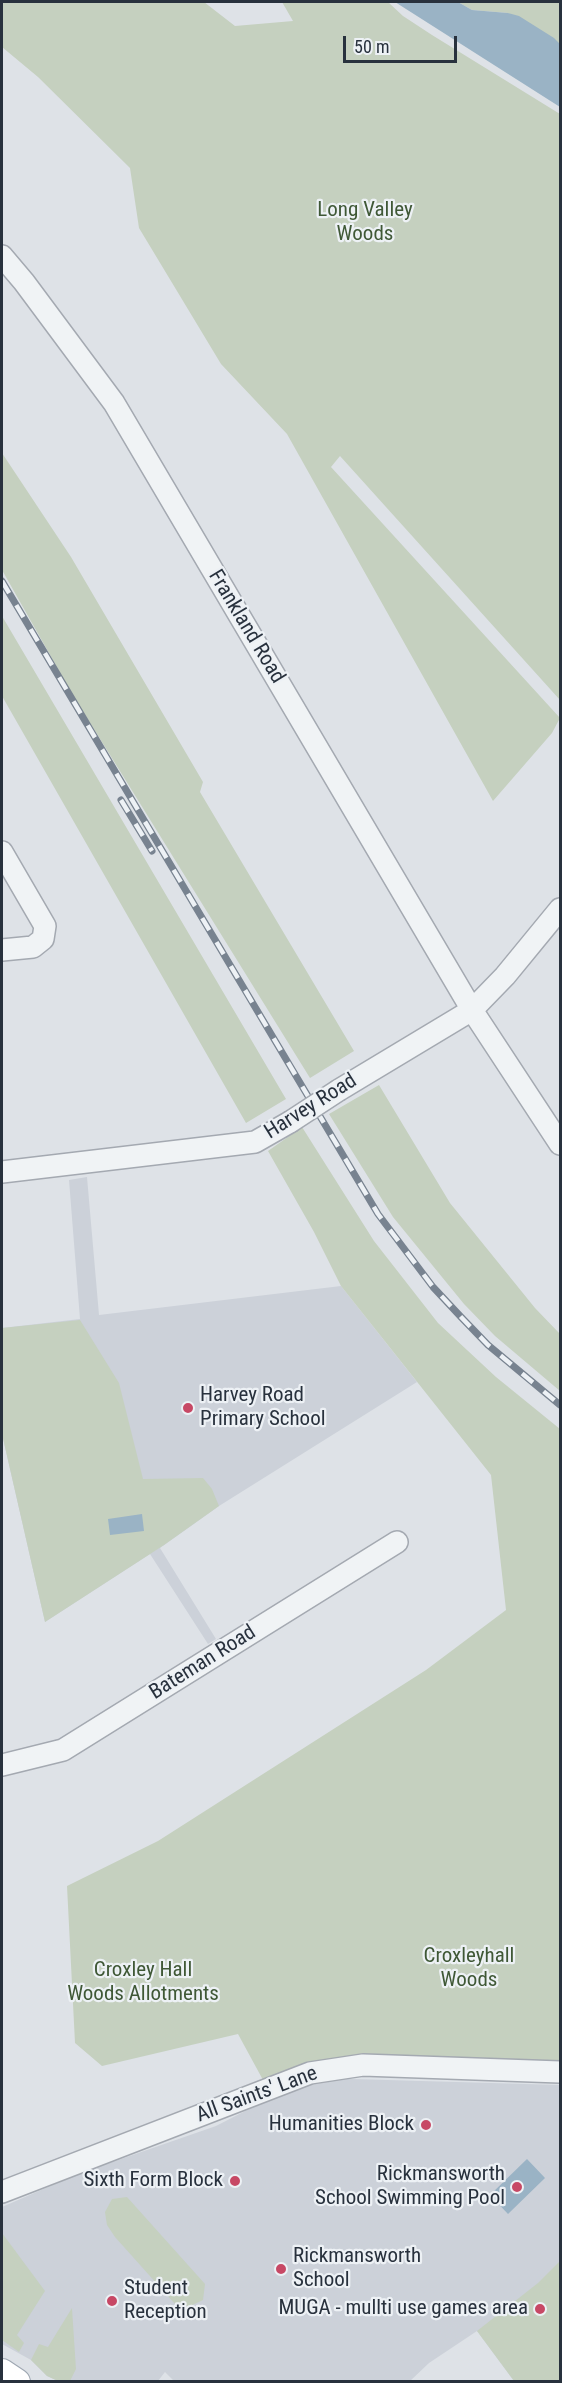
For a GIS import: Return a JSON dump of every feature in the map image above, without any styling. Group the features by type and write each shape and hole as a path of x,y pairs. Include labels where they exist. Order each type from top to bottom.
{"main road":[{"path":"2,2372 17,2382"}],"street":[{"name":"Frankland Road","path":"2,256 31,291 114,404 472,1010 561,1144"},
{"path":"2,852 45,926 43,939 33,947 2,950"},
{"name":"Harvey Road","path":"2,1172 255,1142 472,1010 505,976 561,909"},
{"name":"Bateman Road","path":"2,1765 63,1750 397,1542"},
{"name":"All Saints' Lane","path":"2,2192 310,2073 363,2065 561,2072"}],"shaded area":[{"name":"Harvey Road Primary School","path":"87,1177 99,1315 341,1286 417,1382 219,1506 160,1548 216,1639 208,1644 150,1554 45,1622 2,1434 2,1328 80,1319 69,1180"},
{"name":"Rickmansworth School","path":"318,2078 560,2085 560,2381 514,2381 477,2331 429,2363 409,2382 175,2382 165,2372 158,2381 58,2381 47,2376 31,2360 2,2344 2,2207 78,2174 216,2126 294,2086"}],"green space":[{"name":"Long Valley Woods","path":"2,2 204,2 235,26 293,21 282,2 388,2 403,16 432,35 560,114 560,700 340,456 331,467 560,718 552,733 493,801 287,434 221,364 139,228 130,168 38,77 2,47"},
{"path":"458,2 560,2 560,44 508,13 472,10"},
{"path":"2,453 71,557 203,782 200,792 354,1051 310,1078 71,692 2,570"},
{"path":"2,616 286,1099 246,1123 2,696"},
{"path":"379,1085 450,1203 535,1308 560,1334 560,1391 495,1336 464,1304 393,1217 329,1114"},
{"path":"302,1127 374,1241 438,1323 496,1377 560,1429 560,2066 385,2057 263,2080 238,2034 102,2066 75,2043 67,1886 158,1841 426,1670 506,1610 491,1475 341,1286 314,1232 268,1151"},
{"path":"80,1320 119,1383 143,1479 203,1478 212,1489 219,1506 164,1545 45,1622 2,1434 2,1328"},
{"path":"127,2197 205,2284 203,2300 188,2307 175,2304 115,2237 107,2225 105,2212 112,2199"},
{"path":"2,2233 45,2291 17,2335 24,2343 19,2352 2,2340"},
{"name":"MUGA - mullti use games area","path":"560,2261 560,2381 514,2381 477,2331 538,2283"},
{"path":"72,2308 76,2369 70,2381 58,2381 47,2376 31,2360 39,2344 48,2347"}],"water":[{"path":"395,2 458,2 472,10 508,13 519,16 554,38 560,44 560,107"},
{"path":"142,1514 144,1531 110,1535 108,1519"},
{"name":"Rickmansworth School Swimming Pool","path":"527,2159 545,2178 508,2214 490,2195"}],"railway":[{"path":"2,581 378,1214 433,1287 461,1317 488,1345 560,1405"},
{"path":"121,800 152,851"}],"place":[{"name":"Harvey Road Primary School","path":"188,1408"},
{"name":"Humanities Block","path":"426,2125"},
{"name":"Sixth Form Block","path":"235,2181"},
{"name":"Rickmansworth School Swimming Pool","path":"517,2187"},
{"name":"Rickmansworth School","path":"281,2269"},
{"name":"Student Reception","path":"112,2301"},
{"name":"MUGA - mullti use games area","path":"540,2309"}],"park label":[{"name":"Croxleyhall Woods","path":"469,1969"},
{"name":"Croxley Hall Woods Allotments","path":"143,1983"}]}
